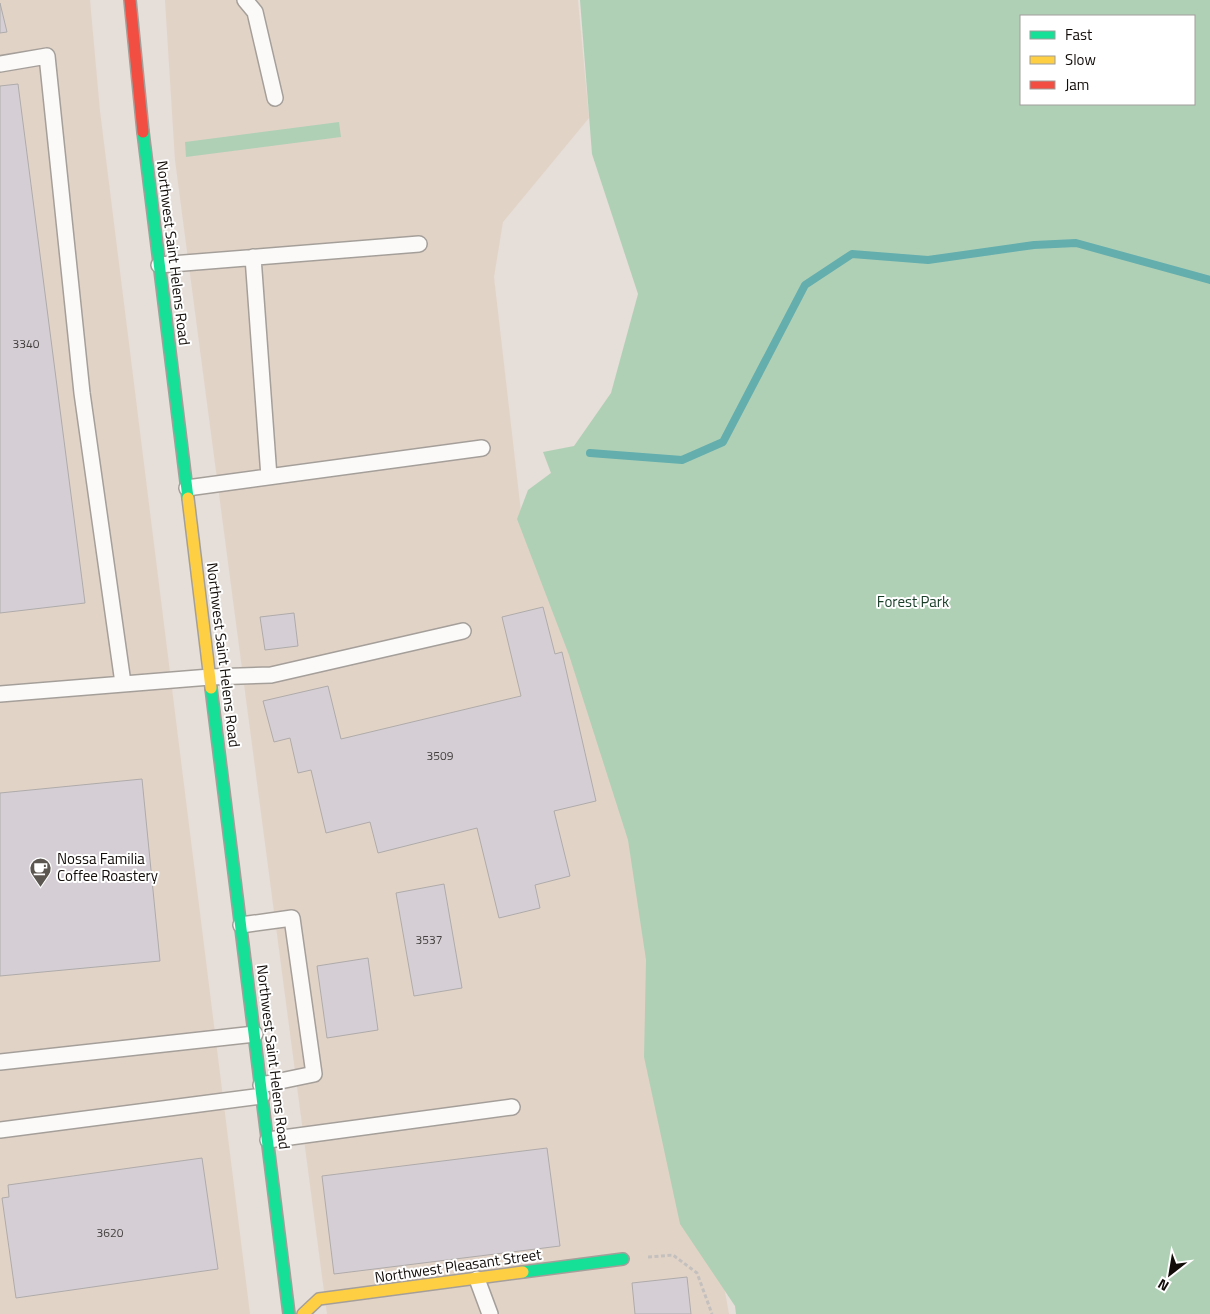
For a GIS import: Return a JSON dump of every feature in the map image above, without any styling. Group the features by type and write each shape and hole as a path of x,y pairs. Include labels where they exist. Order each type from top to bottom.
{"main road":[{"name":"Northwest Saint Helens Road","path":"130,0 159,266 289,1314"},
{"name":"Northwest Pleasant Street","path":"303,1314 319,1300 623,1260"}],"lane":[{"path":"245,0 255,12 276,98"},
{"path":"0,64 47,56 82,393 123,684"},
{"path":"159,266 419,244"},
{"path":"252,257 269,477"},
{"path":"187,488 482,448"},
{"path":"0,694 210,677 271,675 464,632"},
{"path":"0,1130 262,1090 314,1074 292,918 241,925"},
{"path":"0,1062 254,1034"},
{"path":"268,1140 512,1107"},
{"path":"477,1279 490,1314"}],"path":[{"path":"623,1260 673,1255 697,1273 712,1314"}],"shaded area":[{"path":"0,0 90,0 100,111 250,1314 0,1314"},
{"path":"165,0 578,0 589,118 503,222 494,277 521,512 644,838 729,1314 327,1314 175,160"}],"green space":[{"name":"Forest Park","path":"580,0 1210,0 1210,1314 736,1314 735,1306 680,1224 644,1057 646,960 628,840 569,655 517,519 528,490 551,473 543,452 574,446 611,393 638,294 592,154"},
{"path":"339,122 341,137 186,157 185,142"}],"building":[{"path":"0,3 7,32 0,33"},
{"path":"18,84 85,603 0,613 0,86"},
{"path":"543,607 555,654 562,652 596,801 554,811 570,876 535,885 540,908 499,918 477,828 378,853 370,822 326,833 311,770 298,773 290,738 274,742 263,701 328,686 341,739 521,696 502,617"},
{"path":"294,613 298,646 265,650 260,617"},
{"path":"142,779 160,961 0,976 0,793"},
{"path":"444,884 462,988 414,996 396,893"},
{"path":"368,958 378,1030 327,1038 317,966"},
{"path":"547,1148 560,1246 334,1274 322,1176"},
{"path":"202,1158 218,1269 16,1298 2,1198 9,1197 8,1185"},
{"path":"687,1277 691,1314 635,1314 632,1283"}],"waterway":[{"path":"590,453 682,460 723,442 805,285 852,254 928,260 1034,245 1076,243 1210,280"}],"traffic: fast":[{"path":"143,132 188,498"},
{"path":"211,688 289,1314"},
{"path":"523,1272 623,1259"}],"traffic: slow":[{"path":"188,498 211,688"},
{"path":"303,1314 319,1299 523,1272"}],"traffic: jam":[{"path":"130,0 143,132"}],"place":[{"name":"Nossa Familia Coffee Roastery","path":"41,887"}]}
